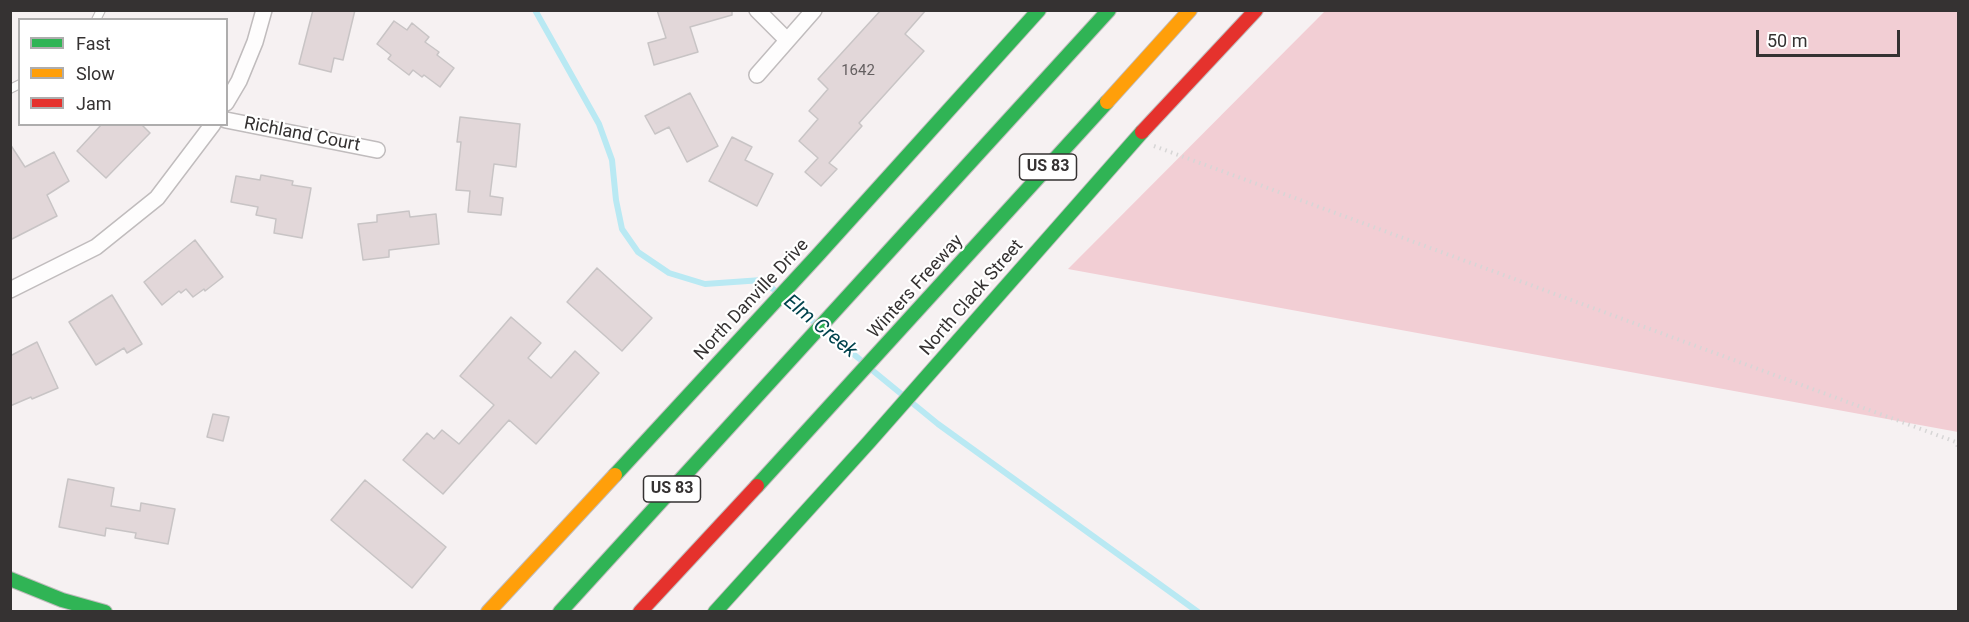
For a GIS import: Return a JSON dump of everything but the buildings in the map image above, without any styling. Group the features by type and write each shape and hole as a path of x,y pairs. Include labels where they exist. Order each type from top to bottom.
{"main road":[{"name":"North Danville Drive","path":"488,612 818,256 1039,10"},
{"name":"US 83","path":"560,612 1109,10"},
{"name":"Winters Freeway","path":"640,612 830,408 1190,10"},
{"name":"North Clack Street","path":"715,612 869,442 1135,139 1256,10"},
{"path":"10,579 62,600 105,612"}],"street":[{"path":"228,100 239,81 255,42 264,10"},
{"path":"757,10 787,40"},
{"path":"757,75 814,10"},
{"name":"Richland Court","path":"228,120 377,150"},
{"path":"10,290 96,247 157,198 211,126"}],"path":[{"path":"1135,139 1956,442 1959,447"}],"shaded area":[{"path":"1325,11 1958,11 1958,432 1068,269"}],"waterway":[{"name":"Elm Creek","path":"535,10 599,124 612,160 622,229 638,252 669,273 705,284 762,280 815,323"},
{"name":"Elm Creek","path":"826,332 862,361"},
{"name":"Elm Creek","path":"872,370 938,424 1198,612"}],"traffic: fast":[{"path":"615,475 1039,10"},
{"path":"560,612 1109,10"},
{"path":"757,486 1107,102"},
{"path":"715,612 869,442 1142,132"},
{"path":"10,579 62,600 105,612"}],"traffic: slow":[{"path":"1107,102 1190,10"},
{"path":"488,612 615,475"}],"traffic: jam":[{"path":"1142,132 1256,10"},
{"path":"640,612 757,486"}]}
